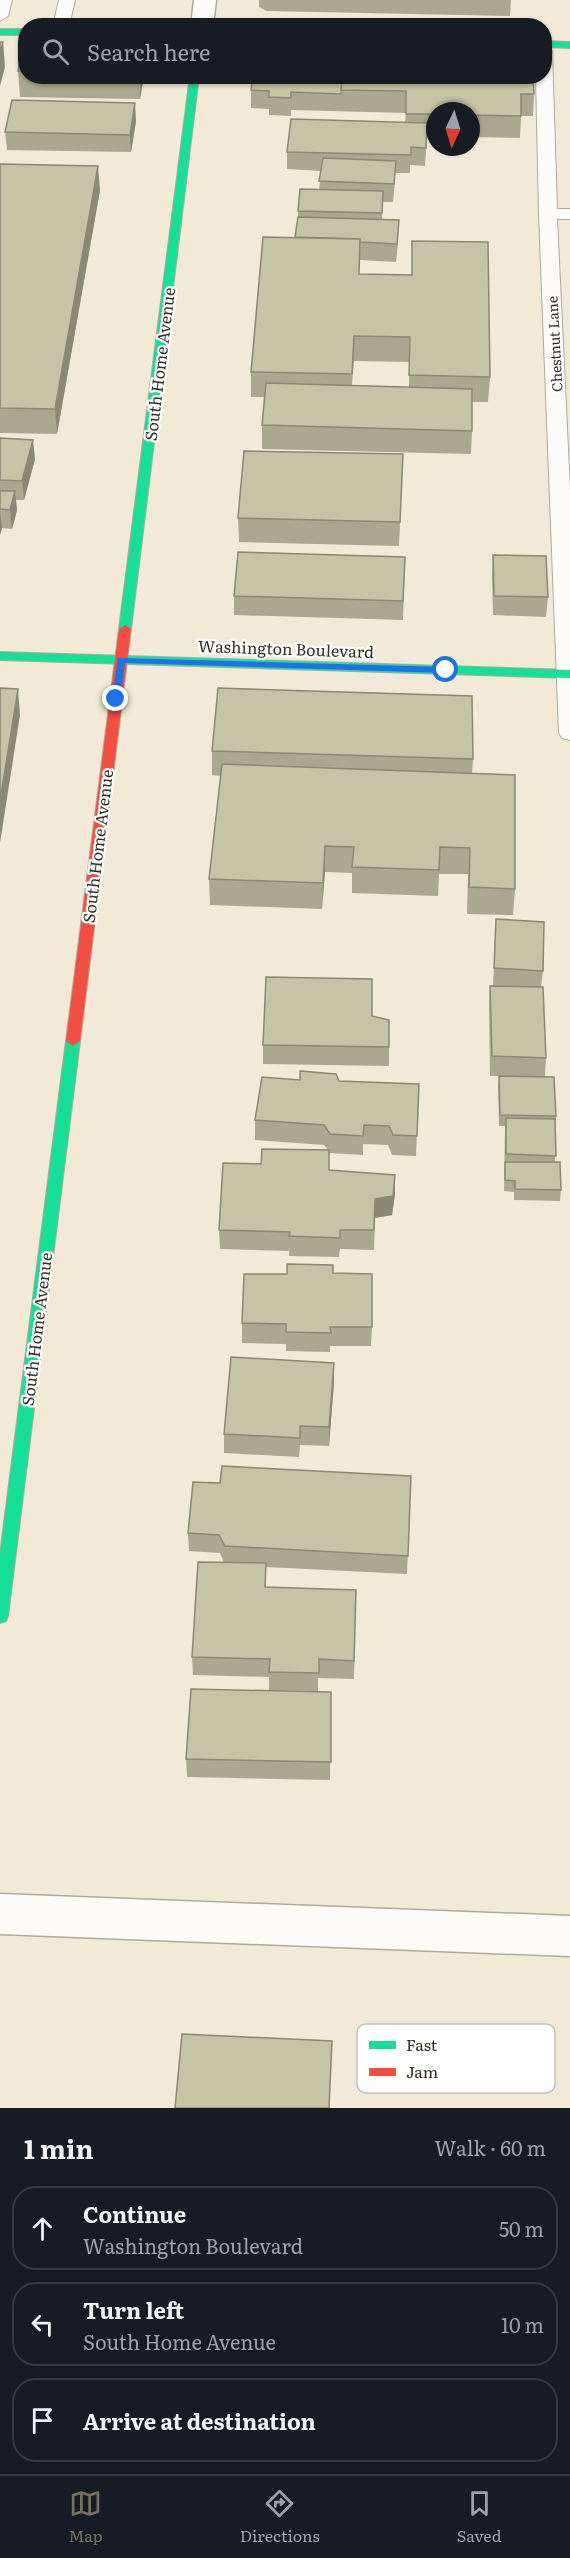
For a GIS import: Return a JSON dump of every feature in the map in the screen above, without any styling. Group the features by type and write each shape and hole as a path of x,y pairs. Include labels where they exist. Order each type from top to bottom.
{"street":[{"path":"203,18 205,0"},
{"path":"0,32 18,32"},
{"path":"552,44 570,45"},
{"name":"South Home Avenue","path":"0,1616 194,84"},
{"name":"Washington Boulevard","path":"0,656 569,674"},
{"path":"0,1914 570,1936"}],"lane":[{"path":"0,16 4,0"},
{"path":"63,18 67,0"},
{"name":"Chestnut Lane","path":"549,84 555,124 548,214 564,421 570,734"},
{"path":"548,214 570,214"}],"building":[{"path":"252,84 342,84 341,94 291,92 291,98 269,97 269,91 251,90"},
{"path":"341,84 533,84 534,94 521,94 521,116 480,115 480,102 426,102 426,114 406,114 406,91 341,90"},
{"path":"12,100 135,103 130,135 5,132"},
{"path":"291,119 426,123 426,148 411,147 411,155 287,152"},
{"path":"323,158 396,161 394,184 319,181"},
{"path":"0,164 98,166 55,409 0,408"},
{"path":"300,189 383,191 382,213 298,211"},
{"path":"298,217 399,220 397,244 360,242 360,239 295,237"},
{"path":"263,237 360,239 359,274 412,275 412,241 488,242 490,377 409,375 410,337 354,336 352,374 251,372"},
{"path":"266,383 472,389 472,431 262,425"},
{"path":"0,438 33,440 22,481 0,480"},
{"path":"244,451 403,454 400,522 238,518"},
{"path":"0,491 15,491 10,510 0,509"},
{"path":"238,552 405,557 403,601 234,596"},
{"path":"493,555 546,556 548,597 494,596"},
{"path":"0,688 18,689 0,801"},
{"path":"218,688 472,696 473,759 212,751"},
{"path":"222,764 515,775 515,889 469,887 470,848 440,847 439,870 352,867 354,847 325,846 323,883 209,879"},
{"path":"496,919 544,922 543,971 494,968"},
{"path":"266,977 372,979 372,1016 389,1020 389,1047 263,1045"},
{"path":"490,986 543,987 546,1058 492,1056"},
{"path":"300,1071 336,1074 339,1081 419,1084 417,1136 393,1135 389,1126 364,1125 363,1136 330,1134 324,1125 255,1120 262,1077 300,1080"},
{"path":"499,1076 554,1077 556,1116 500,1115"},
{"path":"506,1118 555,1119 556,1156 506,1154"},
{"path":"262,1149 329,1150 329,1170 395,1175 393,1196 375,1199 374,1230 340,1230 340,1238 289,1236 290,1232 219,1230 223,1163 261,1164"},
{"path":"505,1162 560,1162 561,1190 515,1189 515,1181 505,1180"},
{"path":"287,1264 333,1265 333,1273 372,1274 372,1327 330,1327 331,1333 286,1332 286,1324 242,1323 244,1274 287,1274"},
{"path":"231,1357 334,1363 329,1427 300,1426 300,1438 224,1434"},
{"path":"222,1466 411,1476 408,1556 225,1546 219,1535 188,1533 193,1482 220,1483"},
{"path":"198,1562 266,1563 265,1587 356,1590 354,1661 319,1659 319,1673 269,1672 270,1659 192,1657"},
{"path":"191,1689 331,1692 331,1762 186,1759"},
{"path":"182,2034 332,2041 329,2108 175,2108"}],"traffic: fast":[{"path":"0,32 18,32"},
{"path":"552,44 570,45"},
{"path":"125,629 194,84"},
{"path":"0,656 570,674"},
{"path":"0,1616 73,1041"}],"traffic: jam":[{"path":"73,1041 125,629"}],"route":[{"path":"116,699 121,660 446,670"}]}
